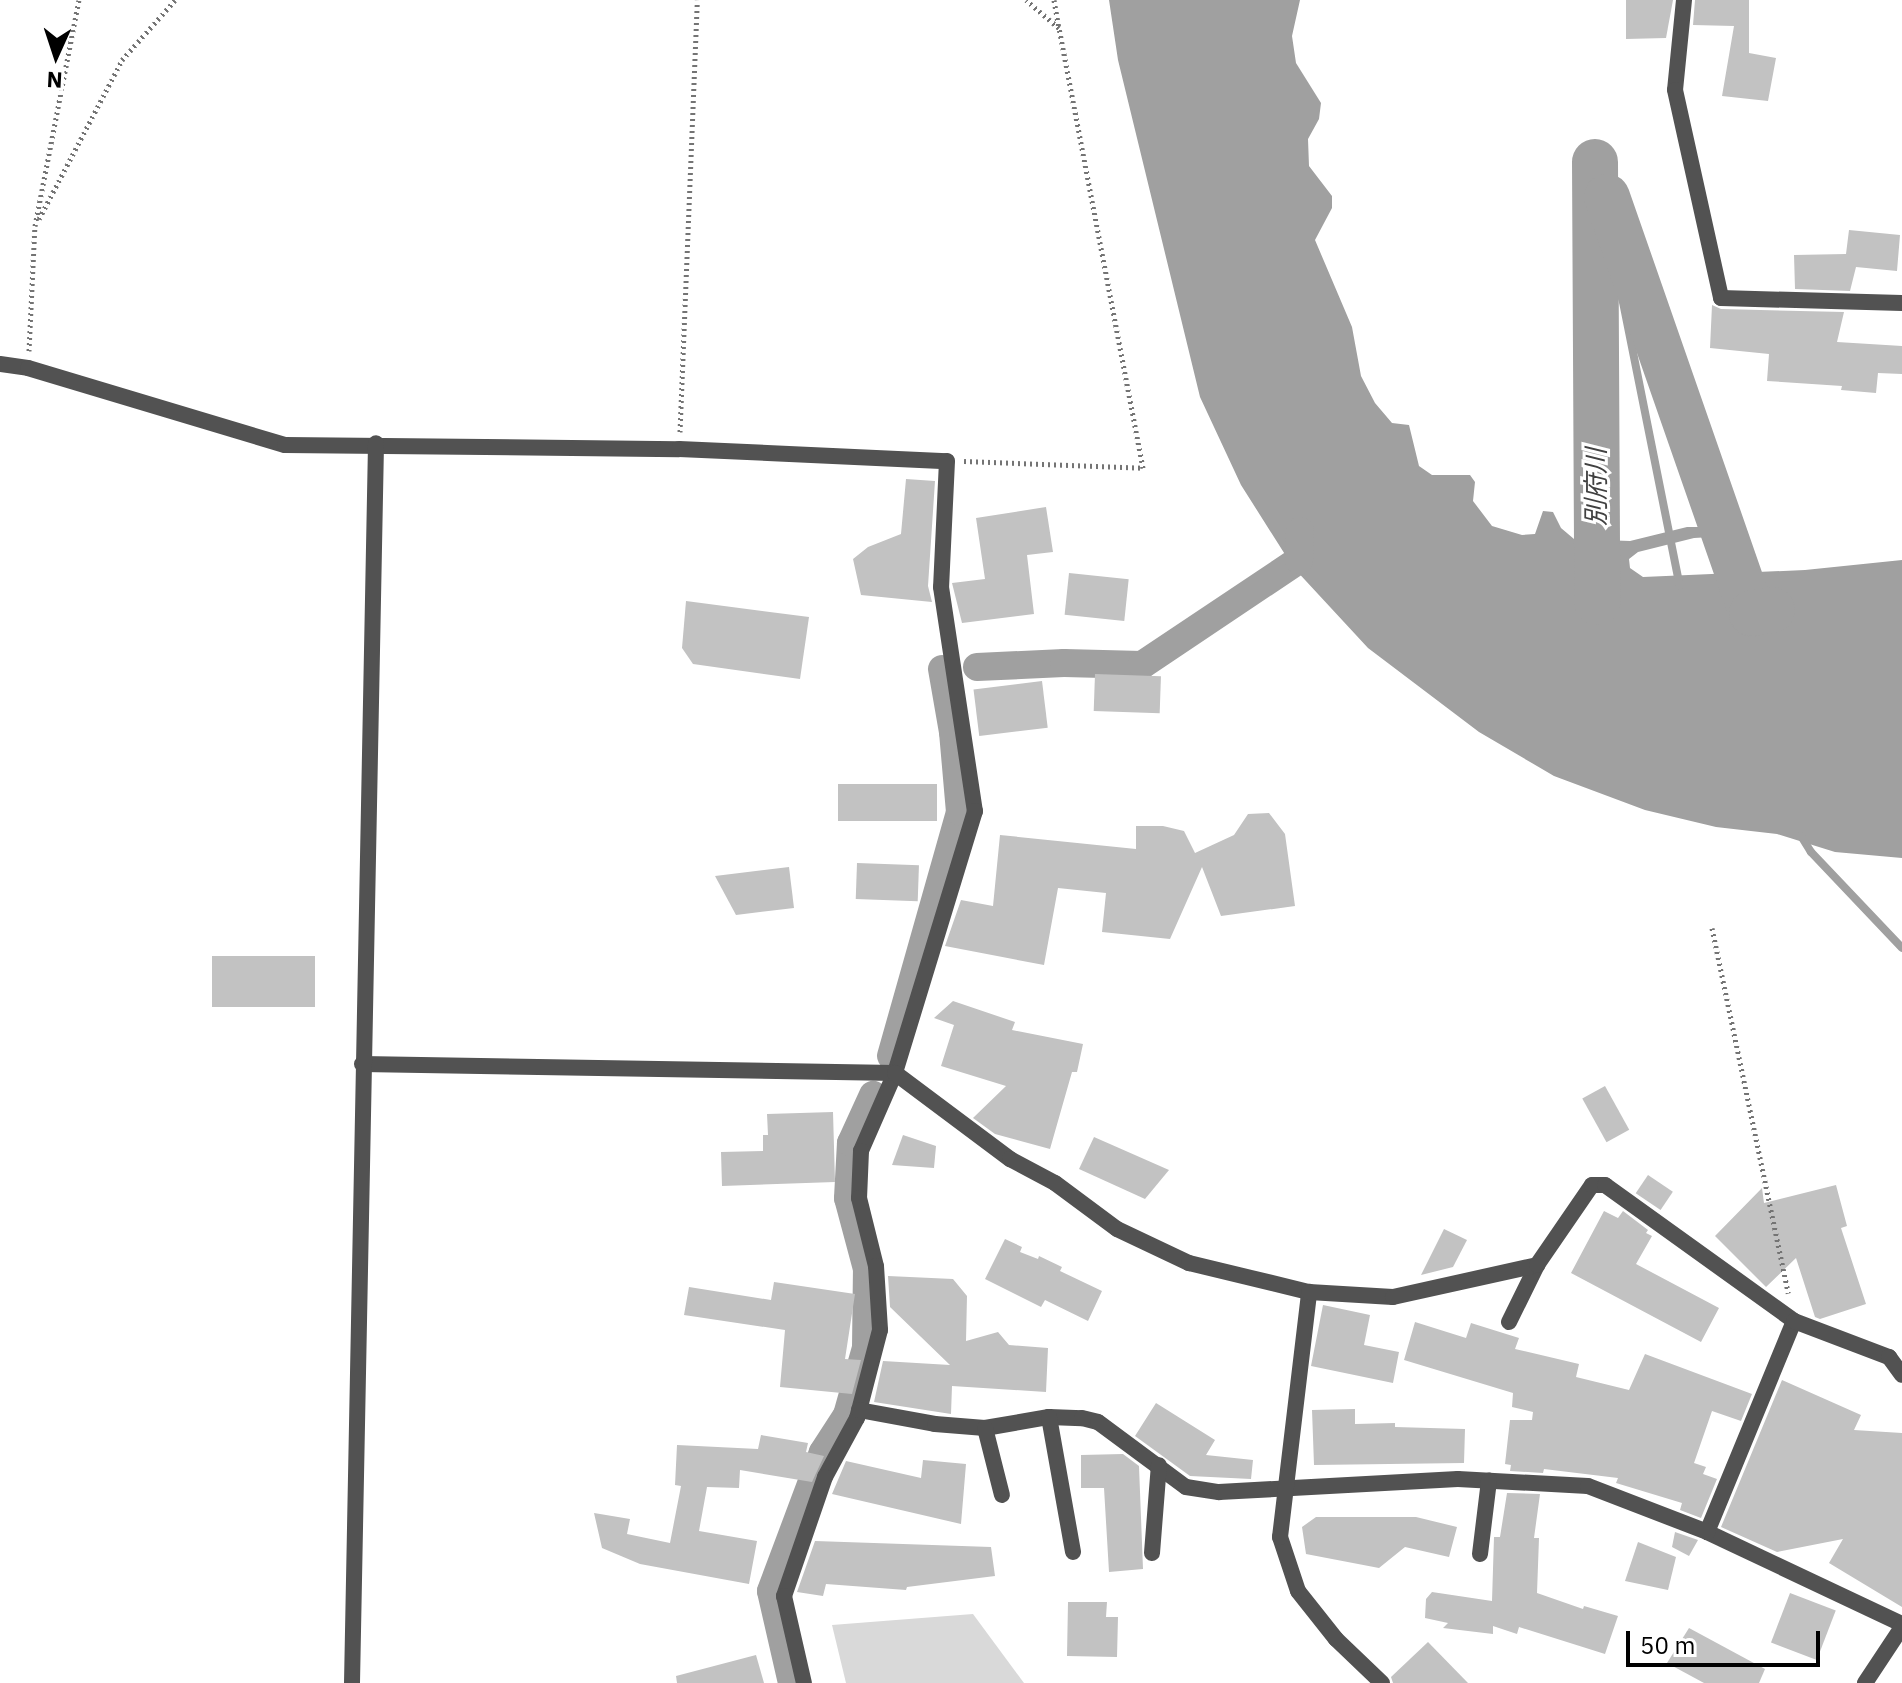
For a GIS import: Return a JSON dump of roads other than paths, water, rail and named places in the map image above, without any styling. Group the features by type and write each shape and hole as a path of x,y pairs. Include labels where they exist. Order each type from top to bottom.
{"street":[{"path":"1684,0 1675,90 1721,298 1902,303"},
{"path":"0,364 28,368 285,445 376,443 679,449 947,461 941,587 975,811 895,1073 861,1151 858,1175 862,1210 876,1266 880,1330 859,1410 825,1477 784,1596 804,1683"},
{"path":"352,1683 376,443"},
{"path":"362,1064 895,1073 1010,1159 1055,1183 1117,1229 1189,1263 1309,1292 1393,1297 1537,1265"},
{"path":"1509,1322 1537,1265 1592,1185 1605,1185 1794,1321 1889,1357 1902,1375"},
{"path":"1309,1292 1280,1537 1298,1591 1336,1639 1382,1683"},
{"path":"1707,1532 1794,1321"},
{"path":"859,1410 935,1424 985,1428 1049,1417 1098,1422 1186,1487 1219,1492 1458,1479 1588,1486 1707,1532 1902,1626 1865,1683"},
{"path":"1049,1417 1073,1552"},
{"path":"985,1428 1002,1495"},
{"path":"1152,1553 1159,1465"},
{"path":"1480,1554 1489,1481"}],"waterway":[{"path":"1595,162 1680,586"},
{"name":"別府川","path":"1595,162 1597,602"},
{"name":"別府川","path":"1607,197 1752,613 1772,610"},
{"path":"977,667 1064,663 1142,665 1299,560 1300,531"},
{"path":"891,1056 960,812 953,732 942,669"},
{"path":"1801,836 1811,852 1902,948"},
{"path":"792,1683 771,1591 823,1452 847,1415 866,1348 867,1269 848,1198 851,1143 873,1095"}]}
